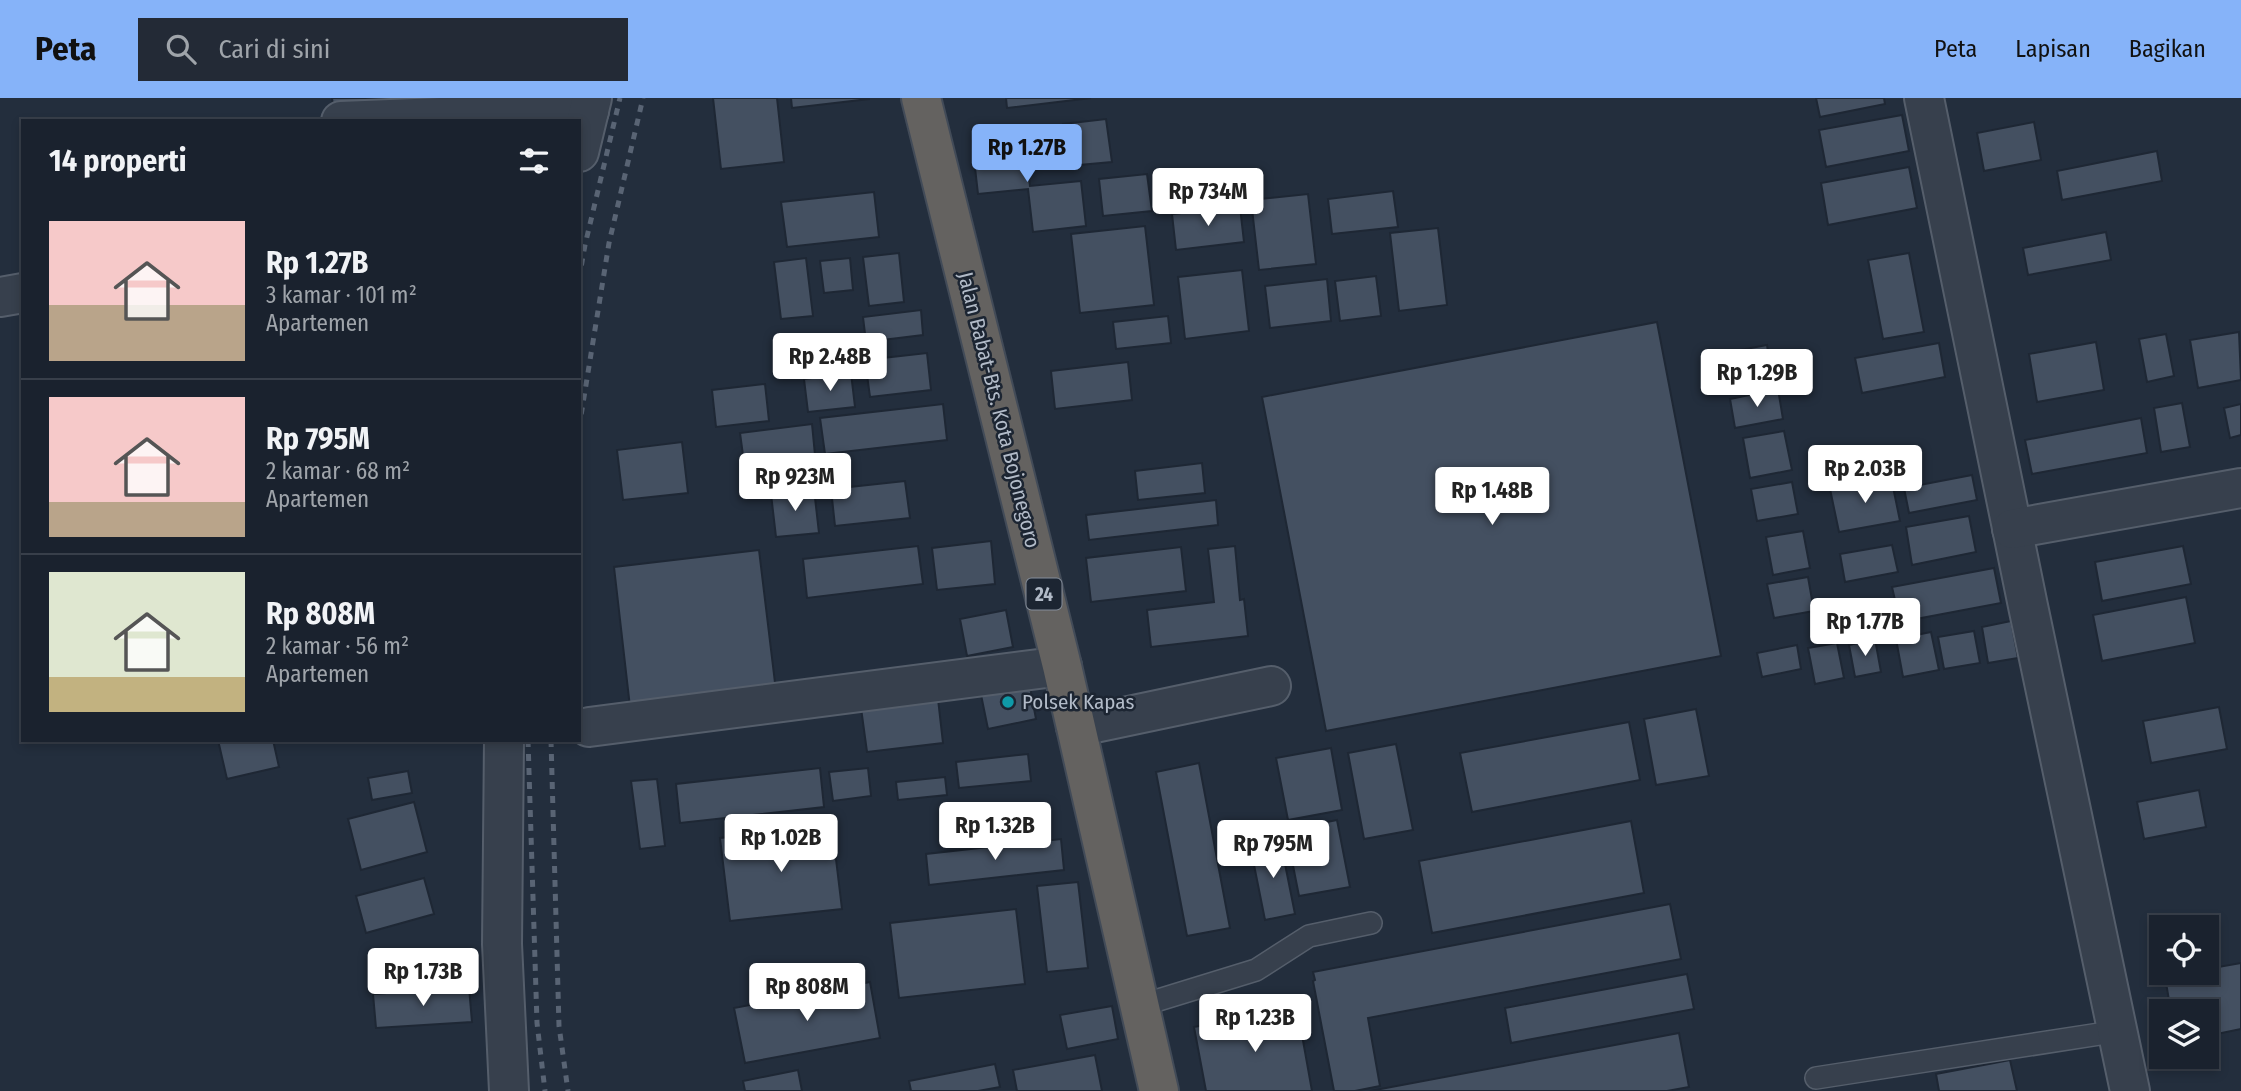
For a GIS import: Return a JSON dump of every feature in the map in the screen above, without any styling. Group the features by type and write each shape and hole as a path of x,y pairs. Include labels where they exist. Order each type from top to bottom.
{"highway":[{"name":"Jalan Babat-Bts. Kota Bojonegoro","path":"921,98 1062,666 1159,1091"}],"street":[{"path":"1924,98 2130,1091"},
{"path":"370,119 591,104 581,144"},
{"path":"0,297 21,293"},
{"path":"2012,529 2241,488"},
{"path":"589,727 1062,666"},
{"path":"1076,727 1271,686"},
{"path":"504,742 502,944 509,1091"}],"lane":[{"path":"1139,1006 1256,970 1309,936 1371,923"},
{"path":"1816,1078 2119,1031"}],"building":[{"path":"332,98 383,98 384,108 334,113"},
{"path":"713,98 777,98 784,162 721,169"},
{"path":"791,98 869,98 869,99 792,108"},
{"path":"1006,98 1091,98 1007,108"},
{"path":"1816,98 1884,98 1885,104 1820,117"},
{"path":"1902,115 1909,151 1826,167 1819,130"},
{"path":"1106,119 1112,162 1068,166 1063,124"},
{"path":"2034,122 2041,160 1984,171 1977,133"},
{"path":"1024,136 1030,186 1081,181 1086,226 1033,232 1028,189 978,194 972,141"},
{"path":"2157,151 2162,181 2062,200 2057,171"},
{"path":"1909,167 1917,208 1828,225 1821,183"},
{"path":"1147,174 1152,211 1103,216 1099,179"},
{"path":"1393,191 1398,227 1332,234 1328,199"},
{"path":"874,192 879,237 787,247 781,202"},
{"path":"1308,194 1316,264 1259,270 1251,200"},
{"path":"1240,207 1244,242 1176,250 1172,214"},
{"path":"1145,226 1154,305 1080,313 1071,234"},
{"path":"1438,228 1447,305 1399,311 1390,233"},
{"path":"2106,232 2111,260 2028,275 2023,248"},
{"path":"899,253 904,302 869,306 863,257"},
{"path":"1909,253 1924,332 1883,339 1868,260"},
{"path":"806,258 813,316 781,319 774,262"},
{"path":"850,258 853,290 824,293 820,261"},
{"path":"1242,270 1249,331 1185,339 1178,277"},
{"path":"1376,276 1381,316 1340,321 1335,281"},
{"path":"1327,279 1331,321 1270,328 1265,286"},
{"path":"921,310 923,335 866,342 863,317"},
{"path":"1168,316 1171,343 1116,349 1113,322"},
{"path":"1657,322 1721,656 1326,731 1262,397"},
{"path":"2239,332 2241,380 2198,388 2190,340"},
{"path":"2166,334 2174,376 2147,382 2139,339"},
{"path":"2096,342 2104,390 2037,402 2029,354"},
{"path":"1939,343 1945,377 1862,393 1855,358"},
{"path":"1767,345 1771,370 1729,379 1724,353"},
{"path":"927,353 931,390 870,397 865,360"},
{"path":"1128,362 1132,400 1055,409 1051,371"},
{"path":"851,373 855,407 808,412 804,379"},
{"path":"765,384 769,421 716,427 712,390"},
{"path":"1778,389 1783,419 1735,428 1730,399"},
{"path":"2182,403 2190,447 2161,452 2154,408"},
{"path":"943,404 947,440 825,454 820,418"},
{"path":"2241,404 2241,435 2230,438 2224,408"},
{"path":"2141,418 2147,453 2032,474 2025,440"},
{"path":"812,424 815,455 744,463 740,433"},
{"path":"1784,431 1792,470 1750,478 1743,438"},
{"path":"682,442 688,493 623,500 617,450"},
{"path":"1202,463 1205,493 1138,500 1135,471"},
{"path":"1972,475 1977,500 1909,513 1904,488"},
{"path":"1891,477 1900,521 1839,532 1830,489"},
{"path":"905,481 910,518 835,526 831,489"},
{"path":"1792,482 1798,514 1757,521 1751,489"},
{"path":"814,489 819,533 776,537 771,494"},
{"path":"1216,500 1218,525 1089,540 1086,515"},
{"path":"1969,516 1976,552 1912,565 1906,527"},
{"path":"1803,531 1810,568 1773,575 1766,537"},
{"path":"991,541 995,584 937,590 932,548"},
{"path":"1892,545 1898,572 1845,582 1840,554"},
{"path":"918,546 923,584 807,598 803,559"},
{"path":"1235,546 1240,600 1244,599 1248,636 1151,647 1147,610 1214,602 1208,549"},
{"path":"2183,546 2191,584 2102,601 2095,562"},
{"path":"1181,547 1186,591 1091,602 1086,558"},
{"path":"759,550 776,691 630,707 614,567"},
{"path":"1994,568 2001,603 1900,622 1892,587"},
{"path":"1808,577 1814,611 1774,618 1767,584"},
{"path":"2186,597 2195,643 2102,661 2093,615"},
{"path":"1006,610 1013,647 967,656 960,619"},
{"path":"2011,621 2018,658 1988,663 1982,627"},
{"path":"1974,631 1980,663 1944,669 1938,637"},
{"path":"1931,632 1939,670 1903,677 1896,639"},
{"path":"1875,639 1881,672 1855,677 1849,645"},
{"path":"1837,643 1844,678 1815,684 1808,648"},
{"path":"1797,645 1801,669 1762,677 1757,653"},
{"name":"Polsek Kapas","path":"1028,676 1036,719 988,729 979,685"},
{"path":"938,699 943,743 867,752 861,708"},
{"path":"2219,707 2227,749 2151,763 2143,721"},
{"path":"1696,709 1709,776 1656,785 1644,719"},
{"path":"1629,722 1640,780 1472,812 1460,753"},
{"path":"218,742 273,742 279,767 227,779"},
{"path":"1396,744 1413,830 1364,839 1348,753"},
{"path":"1331,748 1342,810 1288,820 1276,758"},
{"path":"1028,754 1031,781 959,788 956,762"},
{"path":"1199,763 1230,928 1187,936 1156,772"},
{"path":"820,768 824,807 680,823 676,784"},
{"path":"868,768 871,796 833,801 829,772"},
{"path":"408,771 412,793 372,800 368,778"},
{"path":"945,777 947,795 898,800 896,782"},
{"path":"657,779 665,846 640,849 631,781"},
{"path":"2199,790 2206,827 2144,839 2137,802"},
{"path":"414,802 427,852 361,870 348,819"},
{"path":"1337,820 1350,887 1299,896 1286,830"},
{"path":"1631,821 1644,893 1432,933 1419,861"},
{"path":"832,826 842,909 730,921 720,838"},
{"path":"1061,839 1064,870 929,885 926,854"},
{"path":"1280,839 1295,914 1265,920 1250,845"},
{"path":"424,878 434,914 366,933 356,896"},
{"path":"1078,882 1088,968 1047,972 1037,886"},
{"path":"1670,904 1681,959 1368,1018 1380,1086 1355,1091 1334,1091 1313,972"},
{"path":"1016,909 1025,984 899,998 890,923"},
{"path":"2241,963 2241,1029 2219,1034 2219,999 2169,999 2166,985 2219,985 2219,967"},
{"path":"1687,974 1694,1009 1511,1043 1505,1008"},
{"path":"870,982 880,1038 745,1063 734,1008"},
{"path":"469,987 472,1022 376,1028 373,994"},
{"path":"1112,1006 1118,1039 1067,1049 1060,1015"},
{"path":"1297,1007 1312,1091 1206,1091 1194,1027"},
{"path":"1679,1033 1689,1087 1667,1091 1370,1091"},
{"path":"1095,1055 1102,1091 1017,1091 1013,1070"},
{"path":"2010,1060 2017,1091 1939,1091 1936,1074"},
{"path":"995,1064 1000,1087 978,1091 911,1091 909,1081"},
{"path":"798,1070 802,1091 745,1091 743,1081"}],"railway":[{"path":"581,268 620,98"},
{"path":"581,416 609,243 643,98"},
{"path":"528,742 537,1023 545,1091"},
{"path":"551,742 559,1026 568,1091"}],"place":[{"name":"Polsek Kapas","path":"1008,702"}]}
